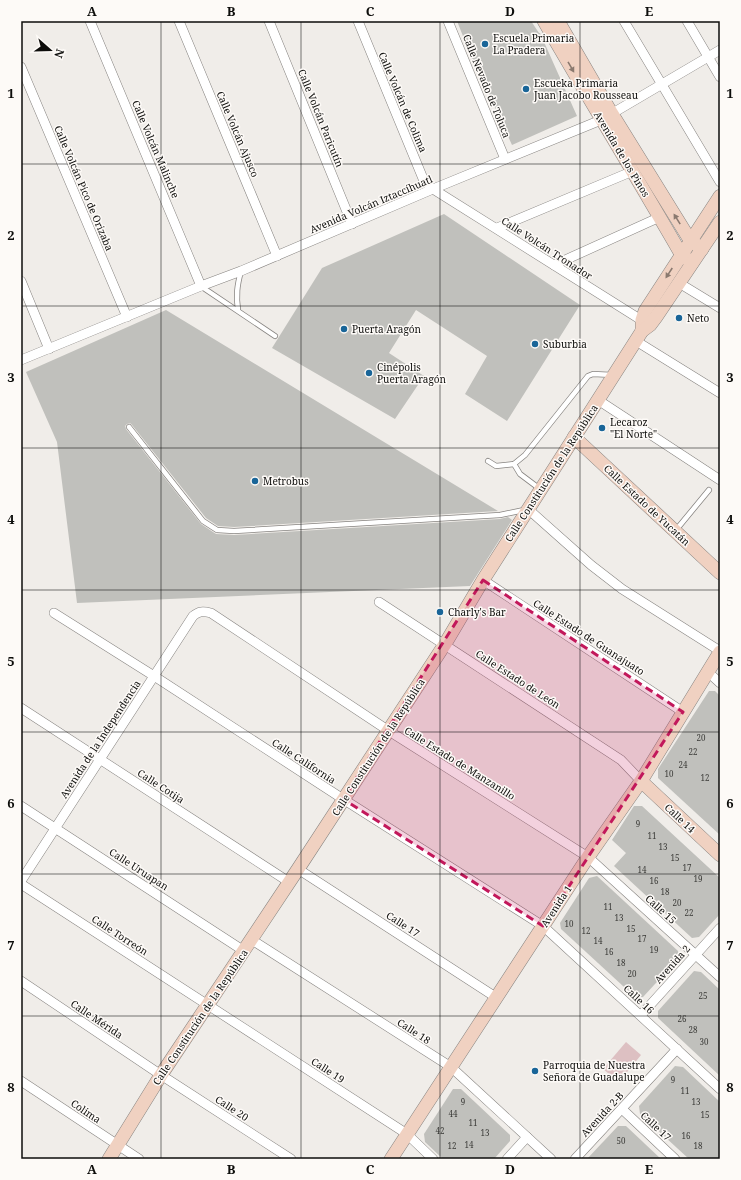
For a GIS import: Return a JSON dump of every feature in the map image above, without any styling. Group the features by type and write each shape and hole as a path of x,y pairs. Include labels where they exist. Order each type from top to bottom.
{"street":[{"name":"Calle Volcán Malinche","path":"90,21 201,286"},
{"name":"Calle Volcán Ajusco","path":"179,21 277,256"},
{"name":"Calle Volcán Paricutín","path":"269,21 352,224"},
{"name":"Calle Volcán de Colima","path":"358,21 424,181 433,189"},
{"name":"Calle Nevado de Toluca","path":"448,21 505,159"},
{"name":"Avenida de los Pinos","path":"544,21 690,240 702,249"},
{"name":"Avenida de los Pinos","path":"558,21 633,171 681,254 692,264"},
{"path":"624,21 720,182"},
{"path":"687,21 720,77"},
{"name":"Avenida Volcán Iztaccíhuatl","path":"21,360 277,256 606,116 720,50"},
{"name":"Calle Volcán Pico de Orizaba","path":"21,67 127,318"},
{"path":"497,228 633,171"},
{"name":"Calle Volcán Tronador","path":"433,189 554,265 642,329 720,393"},
{"name":"Calle Constitución de la República","path":"642,329 645,310 720,196"},
{"path":"554,265 660,217"},
{"name":"Calle Constitución de la República","path":"108,1159 161,1075 252,940 445,644 483,580 642,329 656,317 720,222"},
{"path":"21,281 49,349"},
{"path":"679,283 720,308"},
{"path":"598,400 720,480"},
{"name":"Calle Estado de Yucatán","path":"574,437 720,573"},
{"path":"528,509 591,565 622,589 720,651"},
{"name":"Calle Estado de Guanajuato","path":"483,580 683,712"},
{"name":"Calle Estado de León","path":"379,602 621,760 640,781"},
{"name":"Avenida de la Independencia","path":"21,883 193,616 201,612"},
{"name":"Calle Estado de Manzanillo","path":"201,612 210,613 389,731 588,857"},
{"name":"Calle California","path":"54,613 543,926"},
{"name":"Avenida 1","path":"391,1159 588,857 640,781 720,651"},
{"path":"707,671 720,683"},
{"name":"Calle Cotija","path":"21,708 289,882"},
{"name":"Calle 14","path":"640,781 720,855"},
{"name":"Calle Uruapan","path":"21,806 244,951"},
{"name":"Calle 15","path":"588,857 720,978"},
{"name":"Calle 17","path":"298,869 496,998"},
{"name":"Calle Torreón","path":"21,883 208,1005"},
{"name":"Calle 16","path":"543,926 720,1089"},
{"name":"Avenida 2","path":"641,1015 720,928"},
{"name":"Calle 18","path":"252,940 451,1067 551,1159"},
{"name":"Calle Mérida","path":"21,981 161,1075"},
{"name":"Calle 19","path":"208,1005 407,1134 433,1159"},
{"name":"Avenida 2-B","path":"575,1159 677,1049"},
{"name":"Calle 20","path":"161,1075 291,1159"},
{"name":"Colima","path":"21,1080 139,1159"},
{"name":"Calle 17","path":"622,1109 675,1159"},
{"path":"507,1159 527,1137"}],"lane":[{"path":"238,310 236,297 237,284 241,271"},
{"path":"201,286 275,336"},
{"path":"488,461 496,466 514,464 525,455 588,376 593,374 614,375"},
{"path":"129,427 203,521 217,530 234,531 500,515 528,509"},
{"path":"514,464 520,474 540,489"},
{"path":"675,531 709,490"}],"highlighted area":[{"path":"483,580 683,712 543,926 343,799"}],"shaded area":[{"path":"626,1042 641,1055 619,1082 603,1069"}],"building":[{"name":"Escueka Primaria Juan Jacobo Rousseau","path":"457,21 531,21 540,33 577,116 512,145 472,59"},
{"name":"Puerta Aragón","path":"444,214 580,305 507,421 465,394 487,356 416,310 389,353 424,376 395,419 272,348 322,268"},
{"name":"Metrobus","path":"166,310 498,511 234,527 218,526 206,518 132,425 130,423 127,424 125,426 126,429 201,524 216,534 234,535 500,519 508,517 512,520 470,586 77,603 57,442 26,372"},
{"path":"709,691 715,691 720,696 720,835 658,778 658,769"},
{"path":"634,806 642,806 720,878 720,914 699,937 692,938 614,866 626,853 612,840"},
{"path":"597,876 678,951 679,958 643,997 636,998 561,929 560,923 589,878"},
{"path":"694,971 701,972 720,990 720,1076 658,1018 658,1011"},
{"path":"675,1066 683,1067 720,1102 720,1159 689,1159 640,1114 639,1106"},
{"path":"453,1089 461,1089 510,1135 510,1141 494,1159 443,1159 425,1142 424,1134"},
{"path":"618,1126 626,1126 661,1159 587,1159"}],"place":[{"name":"Escuela Primaria La Pradera","path":"485,44"},
{"name":"Escueka Primaria Juan Jacobo Rousseau","path":"526,89"},
{"name":"Neto","path":"679,318"},
{"name":"Puerta Aragón","path":"344,329"},
{"name":"Suburbia","path":"535,344"},
{"name":"Cinépolis Puerta Aragón","path":"369,373"},
{"name":"Lecaroz \"El Norte\"","path":"602,428"},
{"name":"Metrobus","path":"255,481"},
{"name":"Charly's Bar","path":"440,612"},
{"name":"Parroquia de Nuestra Señora de Guadalupe","path":"535,1071"}]}
